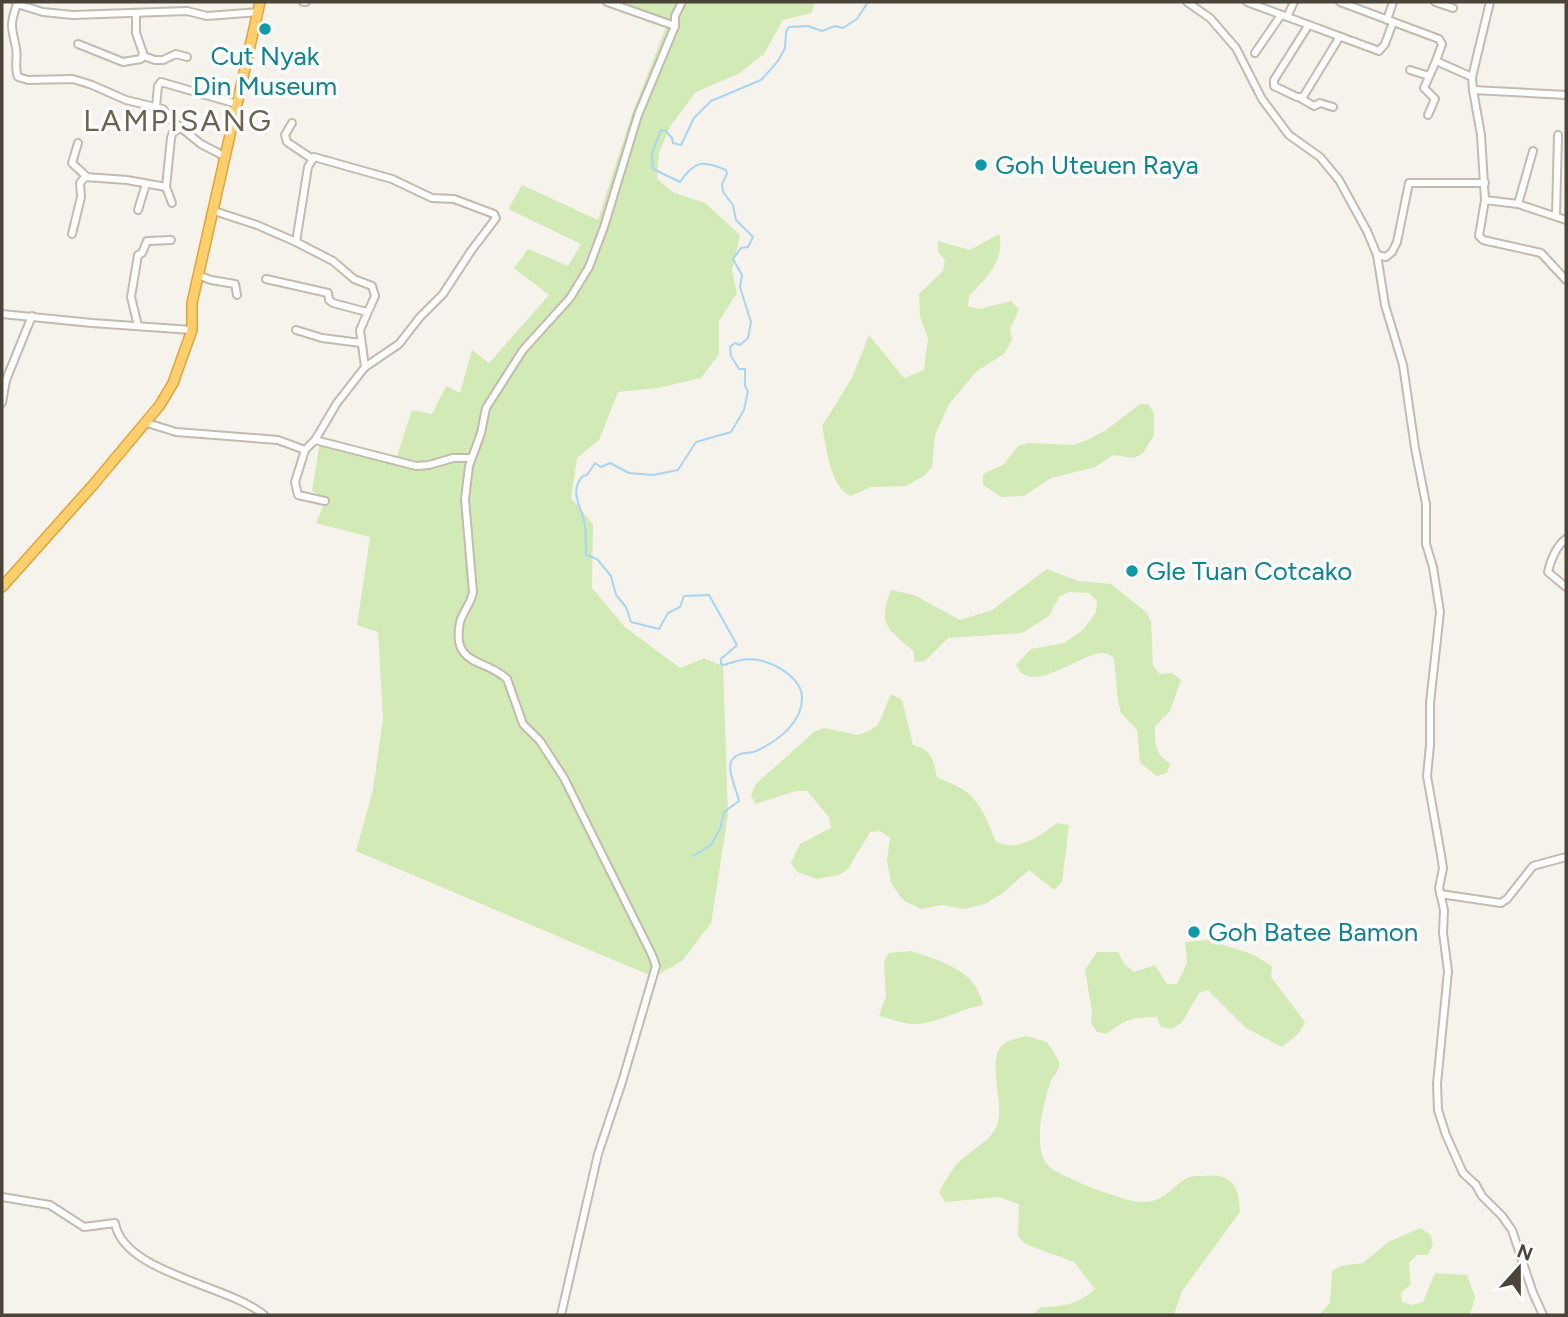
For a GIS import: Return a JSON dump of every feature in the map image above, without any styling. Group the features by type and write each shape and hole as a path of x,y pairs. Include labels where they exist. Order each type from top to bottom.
{"highway":[{"path":"2,587 147,423 173,383 192,330 192,303 259,7"}],"street":[{"path":"607,2 675,26"},
{"path":"561,1315 598,1154 656,966 564,778 540,741 523,724 507,679 472,662 463,652 459,631 461,618 473,592 466,499 471,458 481,433 488,402 523,350 580,285 589,267 638,115 675,26 675,16 682,2"},
{"path":"1187,2 1210,18 1236,48 1262,99 1289,135 1321,157 1339,180 1377,255 1385,305 1403,365 1426,504 1426,544 1433,567 1440,612 1430,703 1427,776 1441,855 1440,894 1444,910 1443,933 1448,971 1437,1084 1438,1110 1463,1173 1512,1230 1543,1315"},
{"path":"1247,2 1379,51 1385,44 1393,2"},
{"path":"1255,53 1294,2"},
{"path":"1340,2 1439,39 1442,44 1425,91 1435,99 1428,115"},
{"path":"1435,2 1453,8"},
{"path":"1490,2 1472,77 1485,183 1485,200 1479,231 1481,238 1541,253 1566,280"},
{"path":"226,158 201,144 169,118 166,111 156,107 126,100 72,79 20,78 16,72 16,50 11,27 16,4 43,12 73,15 187,11 207,16 259,7"},
{"path":"136,13 136,33 143,56"},
{"path":"1308,26 1273,84 1314,106 1321,103 1333,107"},
{"path":"1300,98 1339,38"},
{"path":"78,44 123,62 141,59 143,56"},
{"path":"143,56 155,60 163,60 176,54 187,57"},
{"path":"1436,61 1472,77"},
{"path":"1410,71 1429,76"},
{"path":"156,107 158,86 161,82 237,104"},
{"path":"1473,90 1566,95"},
{"path":"292,123 285,135 287,142 311,158 392,178 432,198 454,199 495,216 443,294 399,344 365,367 337,403 315,440 305,450 295,482 298,495 325,501"},
{"path":"172,203 166,187 172,135 182,128"},
{"path":"1556,216 1558,135"},
{"path":"78,143 72,163 88,177"},
{"path":"1518,204 1533,151"},
{"path":"296,242 311,158"},
{"path":"72,234 81,197 82,178 166,187"},
{"path":"1377,255 1386,257 1395,247 1409,183 1485,183"},
{"path":"138,210 146,184"},
{"path":"1485,200 1518,204 1566,220"},
{"path":"214,211 257,225 296,242 333,261 351,277 372,286 375,296 359,330 365,367"},
{"path":"138,326 131,297 138,255 142,253 147,241 171,240"},
{"path":"198,275 216,281 232,282 237,295"},
{"path":"266,279 328,293 329,300 333,303 367,312"},
{"path":"2,314 92,324 192,330"},
{"path":"2,403 6,380 32,316"},
{"path":"296,330 322,338 361,343"},
{"path":"147,423 176,432 278,440 305,450"},
{"path":"315,440 416,466 453,458 471,458"},
{"path":"1566,540 1561,543 1548,572 1566,587"},
{"path":"1440,894 1501,903 1535,865 1566,857"},
{"path":"2,1196 55,1207 84,1227 116,1223 120,1239 158,1267 201,1286 216,1289 264,1315"}],"green space":[{"path":"631,2 816,2 811,13 783,20 764,54 738,74 696,92 671,125 659,152 657,179 674,193 705,203 740,235 732,271 737,293 719,321 719,354 701,378 658,388 618,392 599,440 577,458 571,498 593,524 592,588 625,627 680,668 704,658 723,666 728,815 711,923 682,961 654,977 356,851 373,790 383,718 378,632 357,625 370,537 316,523 326,498 312,491 320,441 397,456 412,410 432,414 446,386 460,393 472,350 489,363 549,295 514,268 528,249 568,266 581,244 508,209 522,185 598,220 632,114 667,25 625,11"},
{"path":"999,234 1000,252 997,260 969,296 968,306 979,309 1011,301 1019,309 1010,329 1012,340 1004,354 977,371 949,404 935,435 932,467 925,475 906,486 871,487 850,496 837,483 833,474 822,426 852,378 869,335 904,378 924,370 928,338 920,317 919,294 943,271 945,260 938,252 938,241 970,250"},
{"path":"1140,404 1148,404 1154,413 1154,435 1143,453 1134,458 1113,455 1095,467 1051,478 1024,496 1001,497 983,485 983,474 1003,465 1018,446 1029,443 1074,445 1105,431"},
{"path":"1047,569 1078,581 1111,584 1146,612 1151,621 1153,666 1160,674 1172,673 1181,680 1170,711 1155,726 1158,752 1170,763 1167,773 1157,776 1140,763 1137,730 1121,713 1118,702 1112,656 1105,653 1096,654 1053,673 1032,677 1023,674 1016,665 1031,649 1064,643 1083,630 1096,612 1097,601 1089,593 1069,592 1059,597 1049,616 1022,633 948,638 925,661 914,662 914,652 892,631 885,619 891,590 914,595 960,620 992,610"},
{"path":"891,694 902,700 913,745 931,756 937,777 961,788 973,798 985,816 996,842 1004,845 1021,844 1036,838 1057,823 1069,825 1062,882 1054,890 1029,870 1003,893 985,904 964,909 942,905 921,909 903,900 891,883 887,860 890,838 880,831 870,832 848,869 839,875 817,879 797,872 791,863 800,844 831,828 829,817 807,791 796,791 755,804 751,795 756,784 814,732 824,728 858,735 878,725"},
{"path":"1208,940 1252,954 1272,966 1271,977 1305,1022 1299,1033 1282,1047 1246,1028 1208,990 1199,993 1182,1022 1172,1029 1161,1027 1157,1017 1148,1017 1124,1022 1107,1034 1097,1032 1091,1023 1092,1012 1085,970 1097,952 1118,952 1125,965 1134,972 1155,965 1167,984 1177,984 1187,963 1185,942"},
{"path":"911,951 945,963 965,975 979,993 983,1005 921,1024 879,1016 886,996 884,963 888,953"},
{"path":"1026,1036 1047,1042 1059,1062 1047,1092 1040,1129 1041,1152 1052,1169 1095,1189 1141,1202 1162,1197 1193,1176 1220,1176 1232,1182 1238,1194 1240,1212 1182,1291 1174,1315 1032,1315 1041,1307 1077,1301 1095,1289 1074,1262 1025,1244 1018,1236 1019,1204 999,1197 945,1202 939,1192 957,1164 995,1129 999,1113 996,1058 999,1049 1005,1043"},
{"path":"1420,1228 1430,1234 1433,1244 1428,1255 1417,1255 1409,1263 1411,1285 1401,1292 1402,1302 1412,1305 1423,1302 1435,1273 1467,1275 1475,1297 1470,1315 1319,1315 1330,1303 1332,1271 1341,1266 1363,1263 1388,1242"}],"waterway":[{"path":"693,856 711,845 720,829 724,812 739,801 731,774 732,760 740,754 764,747 788,730 798,715 801,691 796,681 787,673 765,662 748,659 721,664 721,659 737,645 709,595 684,596 680,607 668,613 659,629 631,622 626,607 616,595 611,576 597,559 586,555 585,525 577,500 577,488 583,476 587,475 595,463 601,467 610,463 629,473 653,475 678,470 696,442 731,432 744,410 748,391 745,386 745,369 739,369 731,356 730,347 735,343 740,345 748,338 751,322 740,287 742,275 733,259 741,248 748,247 753,237 736,220 733,205 723,192 726,170 700,164 690,169 680,182 653,169 652,153 661,130 665,130 673,143 681,145 694,118 711,101 761,80 778,61 785,48 789,27 808,26 822,31 835,26 843,28 857,19 868,2"}],"place":[{"name":"Cut Nyak Din Museum","path":"265,29"},
{"name":"Goh Uteuen Raya","path":"981,165"},
{"name":"Gle Tuan Cotcako","path":"1132,571"},
{"name":"Goh Batee Bamon","path":"1194,932"}],"district":[{"name":"LAMPISANG","path":"178,121"}]}
